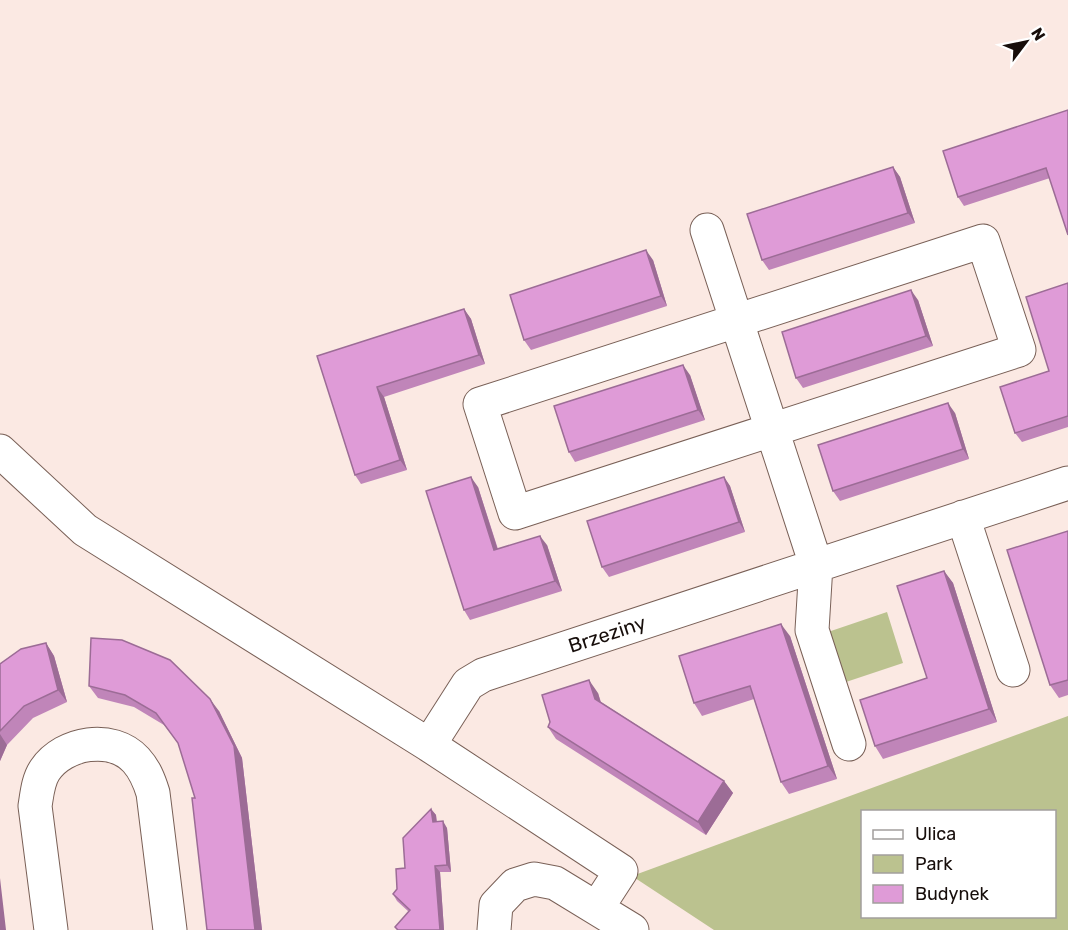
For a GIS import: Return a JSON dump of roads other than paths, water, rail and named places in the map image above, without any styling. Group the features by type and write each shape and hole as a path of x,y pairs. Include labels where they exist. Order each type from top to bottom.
{"street":[{"path":"707,230 816,565 812,630 849,744"},
{"path":"984,241 1019,350 773,430 515,513 480,404 984,241"},
{"path":"0,451 85,530 429,745 621,871 597,908"},
{"name":"Brzeziny","path":"429,745 468,684 483,675 1068,483"},
{"path":"963,517 1013,670"},
{"path":"51,930 35,806 39,785 46,769 67,751 83,745 100,744 118,748 135,758 147,774 153,793 170,930"},
{"path":"494,930 496,905 515,885 534,879 555,883 633,930"}]}
